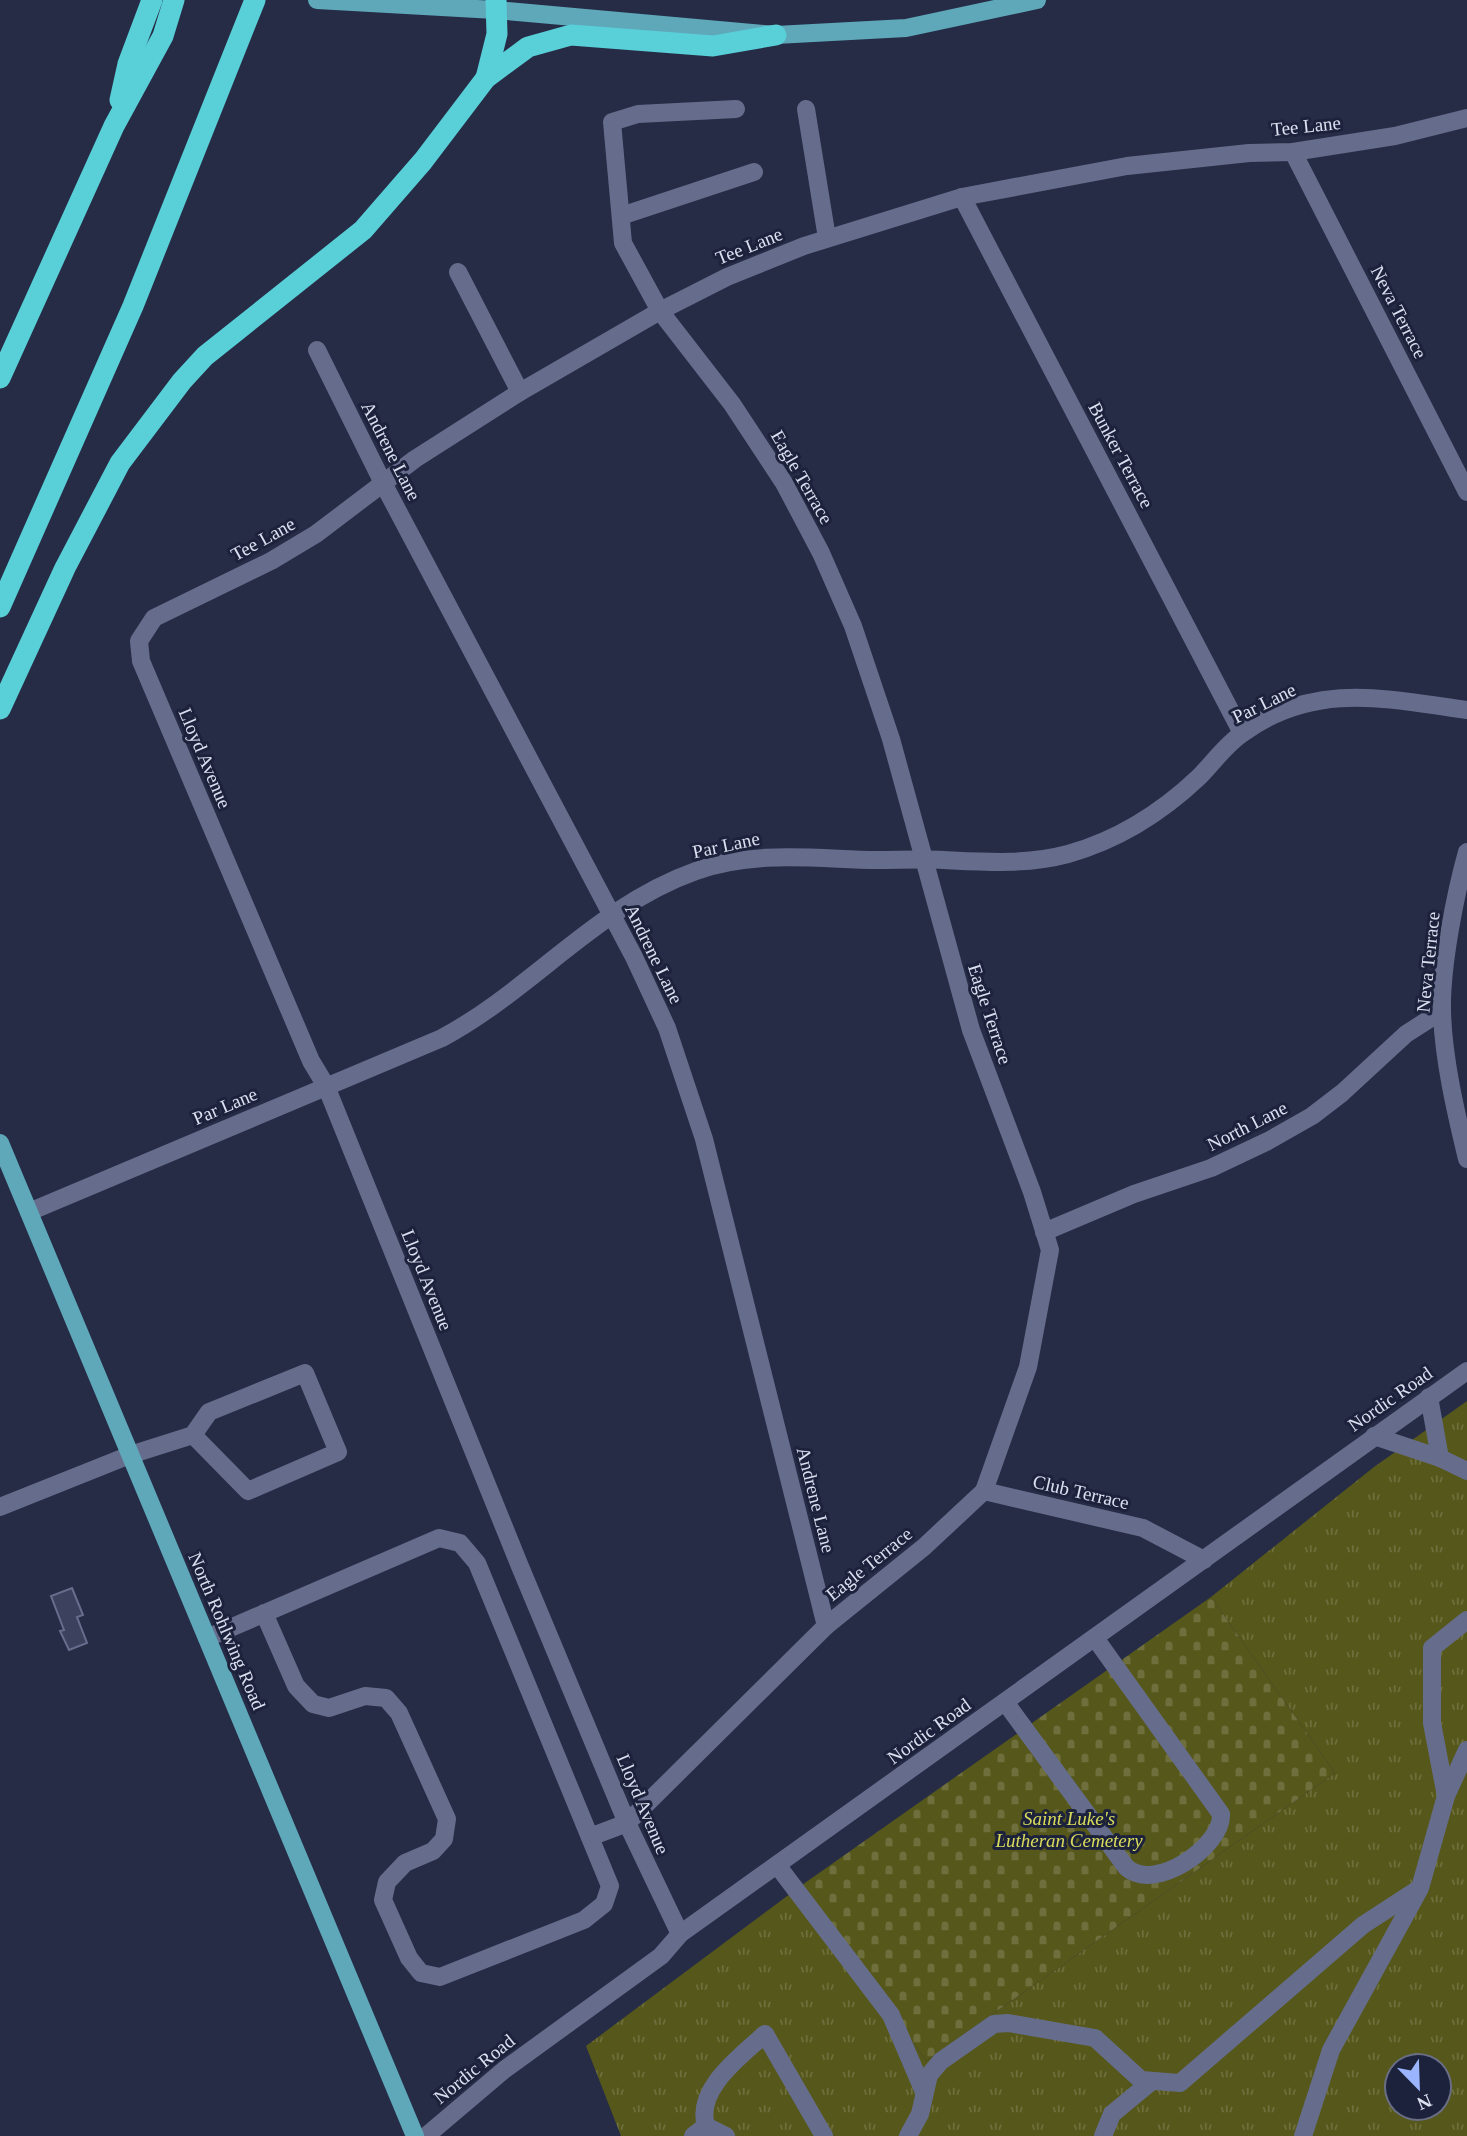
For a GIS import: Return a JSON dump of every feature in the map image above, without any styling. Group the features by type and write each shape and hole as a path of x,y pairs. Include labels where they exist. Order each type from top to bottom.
{"highway":[{"path":"114,126 128,64 152,0"},
{"path":"0,378 114,126 163,36 174,0"},
{"path":"0,607 133,306 256,0"},
{"path":"486,78 497,34 496,5"},
{"path":"0,709 65,568 120,463 181,381 205,356 363,230 423,161 486,78 528,47 551,38 571,35 713,46 776,35"}],"main road":[{"path":"317,0 496,5 776,35 906,28 1037,0"},
{"name":"North Rohlwing Road","path":"0,1143 415,2136"}],"street":[{"name":"Eagle Terrace","path":"627,1823 826,1626 924,1548 984,1491 1014,1412 1038,1323 1050,1250 971,1030 875,685 853,626 821,553 752,432 660,310 624,243 612,122 638,114 736,109"},
{"path":"806,109 827,238"},
{"name":"Tee Lane","path":"139,641 154,618 282,554 328,526 415,459 520,392 660,310 727,277 827,238 962,197 1127,166 1250,153 1293,152 1395,136 1467,118"},
{"name":"Neva Terrace","path":"1293,152 1467,492"},
{"path":"621,216 754,172"},
{"name":"Bunker Terrace","path":"962,197 1242,733"},
{"path":"458,272 520,392"},
{"name":"Andrene Lane","path":"317,350 383,483 611,913 667,1028 704,1139 826,1626"},
{"name":"Lloyd Avenue","path":"139,641 141,661 311,1061 326,1086 627,1823 680,1934"},
{"name":"Par Lane","path":"29,1212 442,1038 474,1021 513,993 611,913 696,871 732,862 800,857 1004,862 1068,854 1109,840 1140,824 1174,799 1242,733 1308,703 1369,695 1467,710"},
{"name":"Neva Terrace","path":"1467,852 1452,921 1442,1011 1456,1112 1467,1159"},
{"name":"North Lane","path":"1045,1232 1134,1194 1212,1168 1268,1142 1312,1116 1342,1093 1406,1034 1442,1011"},
{"name":"Nordic Road","path":"426,2136 503,2070 661,1956 680,1934 1467,1371"},
{"path":"0,1507 130,1455 193,1435 209,1412 305,1373 338,1452 248,1491 193,1435"},
{"path":"1429,1397 1440,1458"},
{"path":"1374,1436 1440,1458 1467,1471"},
{"name":"Club Terrace","path":"984,1491 1143,1528 1204,1560"},
{"path":"207,1638 264,1613 439,1538 460,1543 477,1563 610,1886 604,1904 584,1920 440,1977 421,1973 409,1958 383,1900 387,1882 405,1863 433,1851 444,1839 447,1819 399,1713 386,1698 365,1696 329,1708 313,1704 296,1686 264,1613"},
{"path":"1446,1796 1432,1723 1432,1648 1467,1620"},
{"path":"1005,1702 1126,1867 1133,1873 1148,1877 1174,1869 1211,1841 1222,1824 1221,1814 1095,1638"},
{"path":"1303,2136 1331,2050 1420,1888 1446,1796 1467,1750"},
{"path":"590,1837 627,1823"},
{"path":"777,1865 891,2015 924,2092"},
{"path":"908,2136 920,2114 929,2075 941,2061 994,2024 1008,2023 1095,2038 1141,2080 1180,2083 1363,1925 1420,1888"},
{"path":"726,2136 699,2131 703,2115 715,2084 765,2034 824,2136"},
{"path":"1103,2136 1112,2114 1152,2081"}],"green space":[{"path":"1467,1401 1467,2136 621,2136 586,2046 802,1885 926,2061 1335,1773 1211,1597 1374,1467"},
{"name":"Saint Luke's Lutheran Cemetery","path":"1211,1597 1335,1773 926,2061 802,1885"}],"building":[{"path":"72,1588 83,1615 77,1617 87,1643 69,1650 60,1631 64,1630 51,1596"}]}
